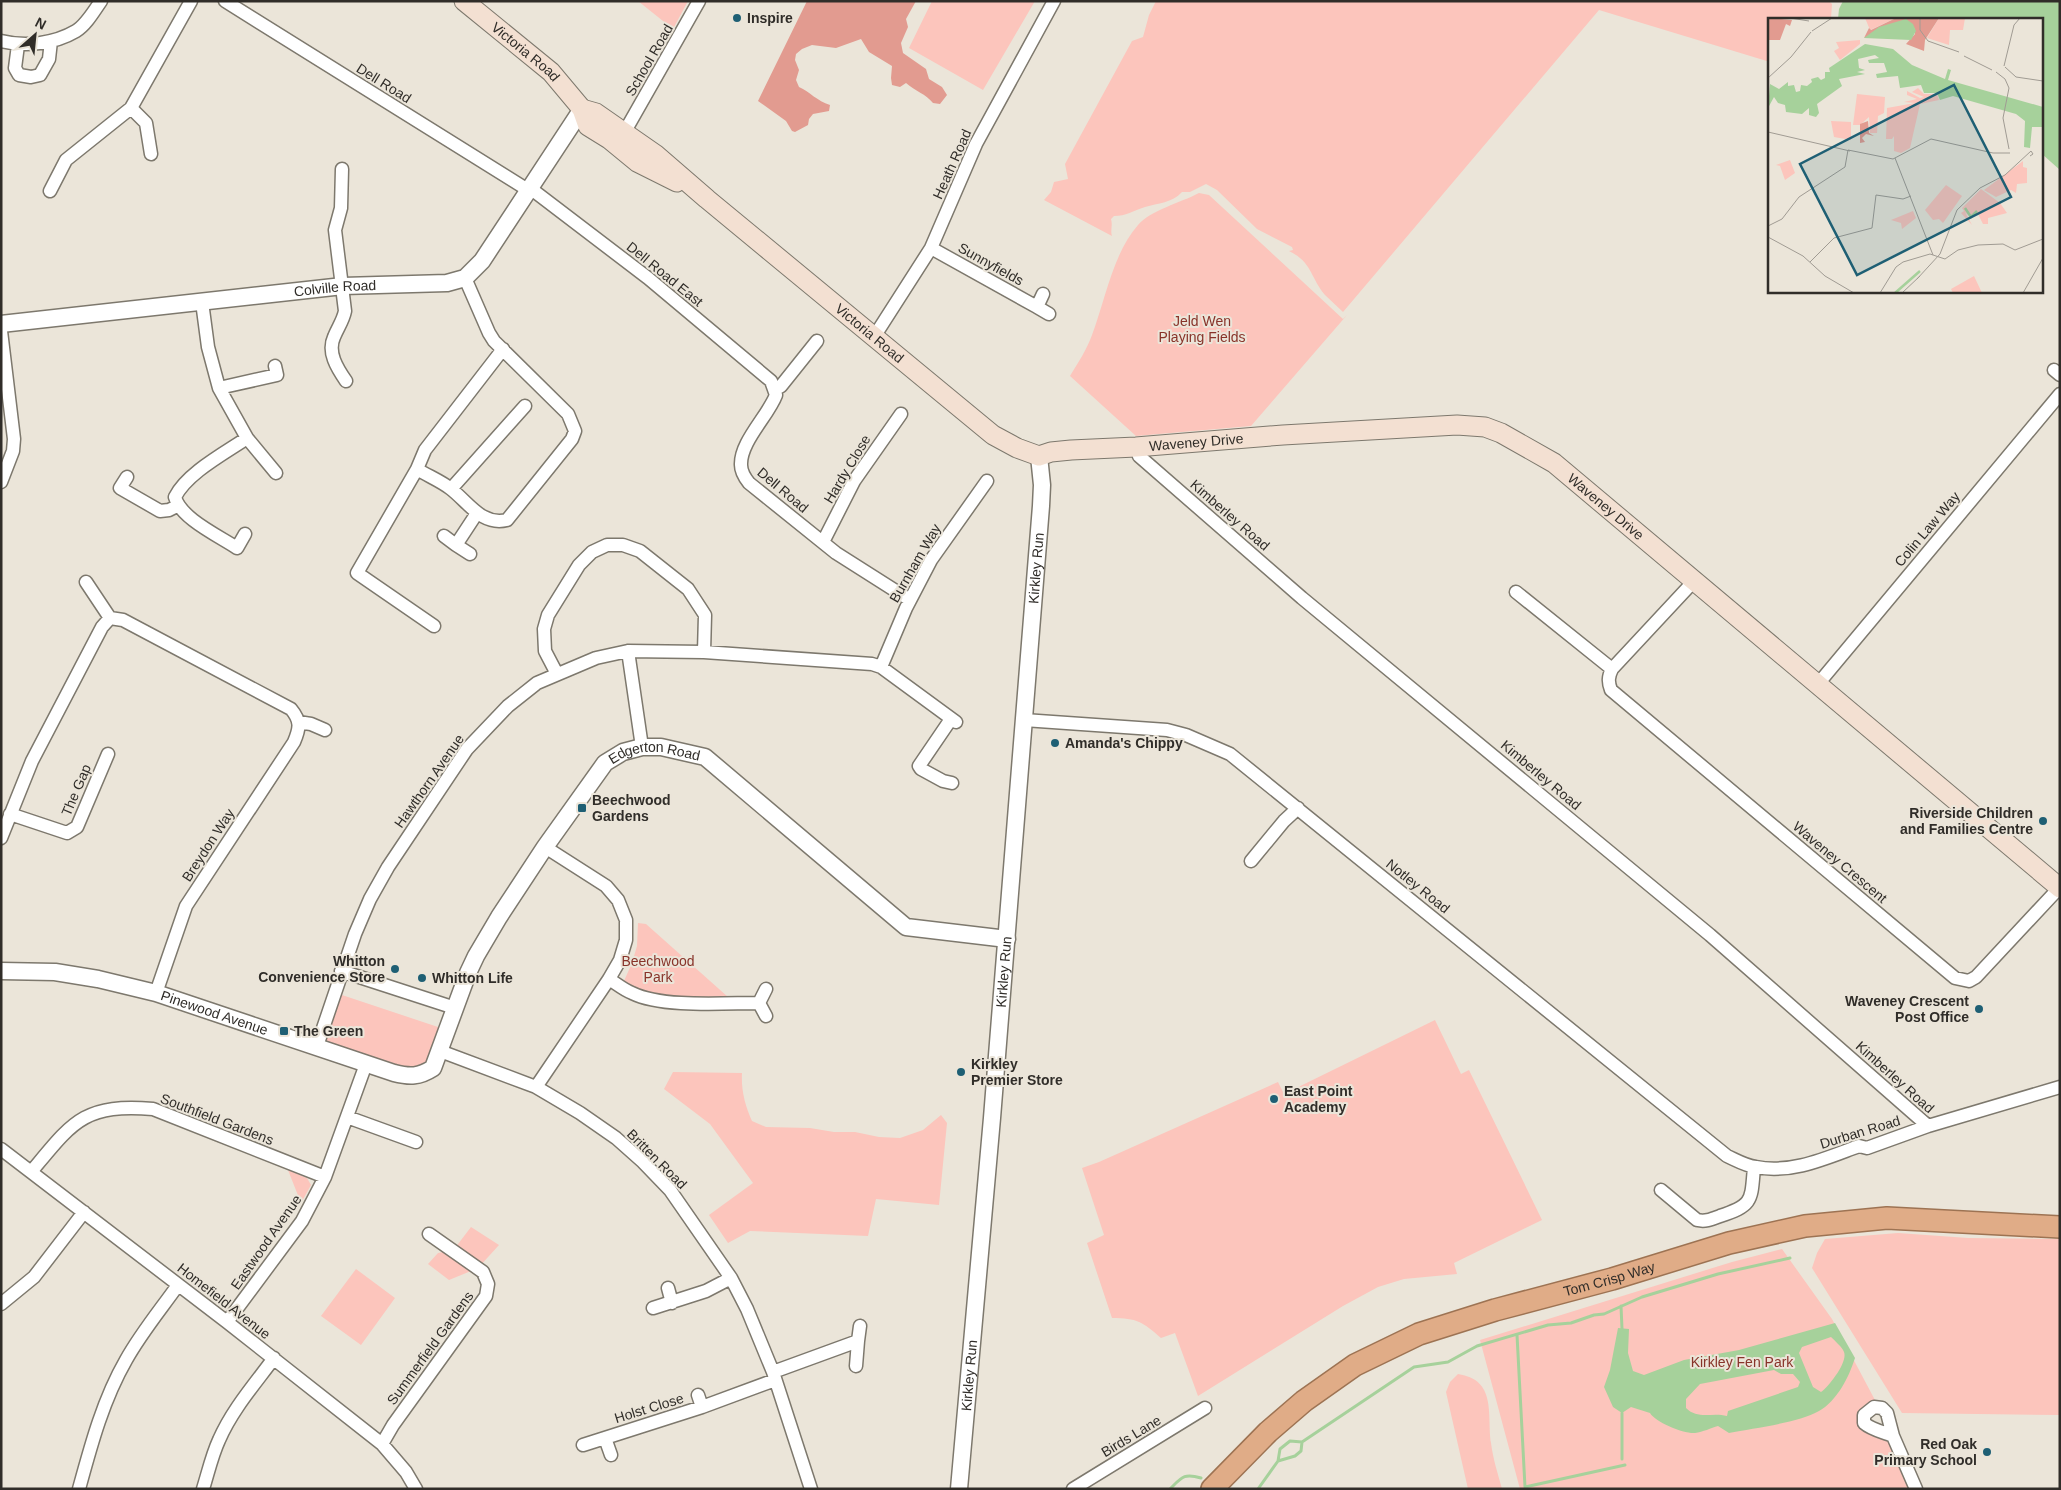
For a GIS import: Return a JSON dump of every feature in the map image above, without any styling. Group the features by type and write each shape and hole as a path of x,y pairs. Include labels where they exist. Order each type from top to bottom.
{"highway":[{"name":"Tom Crisp Way","path":"1212,1489 1268,1432 1304,1401 1355,1365 1419,1334 1487,1313 1612,1279 1729,1242 1805,1226 1887,1218 2060,1227"}],"main road":[{"name":"Victoria Road","path":"464,1 551,72 582,108 588,126 609,139 637,162 707,200"},
{"name":"Victoria Road","path":"582,108 596,113 656,154 707,200 994,435 1017,448 1039,456"},
{"name":"Waveney Drive","path":"1039,456 1051,452 1071,450 1435,425 1485,427 1501,433 1554,463 2060,888"}],"street":[{"path":"1,41 18,45 51,41 77,30 101,1"},
{"path":"50,191 66,160 131,108 191,1"},
{"name":"Dell Road","path":"224,1 529,189"},
{"name":"School Road","path":"624,133 699,1"},
{"name":"Heath Road","path":"874,337 931,248 976,144 1054,1"},
{"path":"18,45 15,68 19,75 32,77 40,75 49,59 51,41"},
{"path":"131,108 146,123 151,154"},
{"path":"417,469 451,489 487,520 498,522 507,520 572,440 575,431 568,414 503,350 489,333 465,278 482,261 582,108"},
{"path":"342,169 341,208 336,230 345,311 342,323 333,339 331,351 338,369 346,381"},
{"name":"Dell Road East","path":"529,189 648,278 771,380 776,389"},
{"name":"Sunnyfields","path":"931,248 1049,314"},
{"name":"Colville Road","path":"1,324 343,286 447,283 465,278"},
{"path":"1037,307 1043,294"},
{"path":"202,302 208,347 219,388 247,438 276,473"},
{"path":"1,331 14,439 13,451 1,482"},
{"name":"Dell Road","path":"817,341 781,386 776,389 774,399 744,449 741,465 742,472 749,483 836,553 910,600"},
{"path":"434,626 357,574 417,469 433,437 503,350"},
{"path":"219,388 277,375"},
{"name":"Colin Law Way","path":"1818,684 2060,394"},
{"path":"451,489 525,406"},
{"name":"Hardy Close","path":"823,542 854,481 901,414"},
{"path":"245,534 235,553 177,506 174,497 180,487 214,460 247,438"},
{"name":"Kimberley Road","path":"1136,447 1139,456 1302,598 1710,935 1928,1126"},
{"name":"Kirkley Run","path":"959,1489 1041,506 1042,485 1039,456"},
{"path":"127,477 120,488 160,511 169,510 177,506"},
{"name":"Burnham Way","path":"881,667 910,600 943,542 987,481"},
{"path":"456,545 477,513"},
{"path":"444,536 470,554"},
{"path":"557,674 545,651 544,629 548,615 579,565 592,552 607,546 623,545 640,551 688,589 705,615 704,652"},
{"path":"1516,592 1612,669 1694,581"},
{"path":"86,582 110,618 122,620 291,709 298,722 311,724 325,730"},
{"path":"1,838 32,761 102,628 110,618"},
{"path":"628,651 642,747"},
{"name":"Hawthorn Avenue","path":"317,1046 342,971 370,899 388,867 467,749 508,706 537,683 557,674 596,658 628,651 704,652 872,664 881,667 954,721 919,766 943,781 952,783"},
{"name":"Waveney Crescent","path":"1612,669 1608,684 1611,690 1955,978 1970,981 1976,977 2060,888"},
{"name":"Notley Road","path":"1024,720 1100,727 1166,730 1186,735 1230,754 1727,1156 1754,1167"},
{"name":"Breydon Way","path":"156,993 186,906 294,742 300,728 298,722"},
{"name":"Edgerton Road","path":"423,1075 433,1068 476,956 545,847 605,763 623,752 642,747 661,747 705,757 906,927 1006,939"},
{"name":"The Gap","path":"10,814 68,833 77,827 108,754"},
{"path":"1251,861 1284,821 1298,808"},
{"path":"536,1087 609,979 620,960 626,940 626,920 618,900 606,886 545,847"},
{"name":"Pinewood Avenue","path":"1,971 55,972 98,979 156,993 366,1064 409,1077 423,1075"},
{"path":"342,971 456,1008"},
{"path":"609,979 633,994 663,1001 759,1003"},
{"path":"759,1003 766,989"},
{"path":"759,1003 766,1016"},
{"name":"Britten Road","path":"440,1051 536,1087 616,1138 670,1190 731,1278 747,1308 774,1376 808,1488"},
{"name":"Eastwood Avenue","path":"227,1322 302,1221 325,1178 366,1064"},
{"name":"Durban Road","path":"1754,1167 1779,1170 1806,1165 1859,1146 1867,1148 1928,1126 2060,1087"},
{"name":"Southfield Gardens","path":"31,1172 65,1131 86,1116 106,1109 129,1107 153,1109 325,1178"},
{"path":"347,1117 416,1142"},
{"name":"Homefield Avenue","path":"1,1149 274,1358 382,1444 406,1472 416,1489"},
{"path":"1661,1190 1698,1220 1705,1221 1739,1210 1746,1204 1752,1190 1754,1167"},
{"path":"1,1304 34,1277 84,1212"},
{"name":"Summerfield Gardens","path":"382,1444 394,1424 486,1296 488,1284 483,1272 429,1234"},
{"path":"653,1308 706,1291 731,1278"},
{"path":"79,1489 97,1425 125,1361 137,1341 178,1285"},
{"path":"668,1288 672,1303"},
{"path":"856,1366 860,1326"},
{"path":"774,1376 858,1341"},
{"path":"203,1489 218,1442 227,1424 236,1408 274,1358"},
{"name":"Holst Close","path":"583,1445 700,1401 774,1376"},
{"name":"Birds Lane","path":"1073,1489 1205,1408"},
{"path":"1894,1436 1916,1489"},
{"name":"Holst Close","path":"605,1438 611,1455"}],"green space":[{"path":"638,1 688,1 673,29"},
{"path":"932,1 1035,1 983,90 909,48"},
{"path":"1156,1 1829,1 1832,4 1831,18 1768,18 1768,61 1599,10 1343,312 1325,295 1307,265 1297,255 1289,251 1293,250 1292,247 1257,229 1217,190 1206,184 1190,192 1182,192 1169,201 1114,216 1111,219 1112,236 1044,200 1051,192 1054,182 1068,179 1065,164 1132,41 1143,37 1149,15"},
{"name":"Jeld Wen Playing Fields","path":"1199,193 1209,195 1343,319 1347,315 1251,426 1136,436 1070,376 1090,340 1110,278 1129,236 1150,215"},
{"name":"Beechwood Park","path":"638,923 646,924 728,997 687,998 662,996 637,988 624,981 637,946"},
{"path":"336,993 444,1029 430,1065 408,1073 320,1044"},
{"path":"1435,1020 1461,1074 1469,1070 1542,1220 1454,1263 1457,1274 1404,1279 1378,1287 1343,1306 1198,1396 1175,1333 1161,1338 1139,1322 1112,1318 1087,1243 1104,1235 1082,1168 1278,1082 1284,1094"},
{"path":"673,1072 742,1073 744,1097 752,1121 766,1127 810,1128 900,1138 923,1130 941,1115 947,1123 939,1205 876,1199 868,1236 750,1231 728,1243 709,1215 753,1183 710,1124 664,1089"},
{"path":"288,1170 307,1178 311,1185 301,1203"},
{"path":"471,1227 499,1245 479,1267 455,1248"},
{"path":"1898,1233 1968,1238 2060,1239 2060,1415 1902,1413 1812,1268 1817,1253 1825,1239"},
{"name":"Kirkley Fen Park","path":"1782,1249 1832,1319 1876,1402 1866,1405 1859,1414 1888,1438 1910,1489 1520,1489 1480,1340 1732,1262"},
{"path":"443,1252 471,1271 449,1280 428,1264 438,1253"},
{"path":"356,1269 395,1298 361,1345 321,1316"},
{"path":"1458,1374 1470,1377 1479,1383 1485,1391 1488,1400 1492,1449 1502,1489 1468,1489 1446,1392 1450,1382"}],"shaded area":[{"path":"807,1 916,1 906,19 908,27 901,43 903,53 926,69 929,79 942,87 947,95 940,104 933,103 906,83 900,87 892,85 892,66 869,52 861,39 836,48 812,45 796,54 795,60 799,70 796,80 799,87 830,105 829,111 813,114 809,119 808,125 795,132 792,131 786,121 758,101"},
{"path":"1843,1 2060,1 2060,170 2044,156 2044,18 1838,18 1839,9"},
{"path":"1835,1323 1855,1358 1842,1388 1819,1411 1788,1422 1729,1433 1718,1426 1695,1433 1684,1432 1664,1424 1650,1413 1631,1407 1622,1413 1613,1407 1604,1387 1610,1370 1618,1328 1629,1329 1628,1353 1633,1371 1644,1375 1684,1360 1739,1350","holes":["1831,1337 1844,1352 1843,1362 1829,1385 1821,1392 1813,1387 1799,1353 1802,1347","1774,1370 1781,1374 1793,1374 1800,1382 1798,1387 1728,1411 1727,1416 1700,1415 1686,1408 1686,1399 1700,1384"]}],"waterway":[{"path":"1258,1489 1278,1461 1295,1456 1301,1451 1302,1442 1414,1367 1448,1362 1477,1346 1548,1325 1571,1323 1594,1315 1604,1314 1642,1297 1718,1274 1790,1258"},
{"path":"1621,1306 1622,1329"},
{"path":"1517,1335 1525,1487 1625,1465"},
{"path":"1622,1413 1622,1459"},
{"path":"1278,1461 1280,1449 1290,1441 1302,1442"},
{"path":"1170,1489 1184,1477 1201,1478"}],"place":[{"name":"Inspire","path":"737,18"},
{"name":"Amanda's Chippy","path":"1055,743"},
{"name":"Beechwood Gardens","path":"582,808"},
{"name":"Riverside Children and Families Centre","path":"2043,821"},
{"name":"Whitton Convenience Store","path":"395,969"},
{"name":"Whitton Life","path":"422,978"},
{"name":"Waveney Crescent Post Office","path":"1979,1009"},
{"name":"The Green","path":"284,1031"},
{"name":"Kirkley Premier Store","path":"961,1072"},
{"name":"East Point Academy","path":"1274,1099"},
{"name":"Red Oak Primary School","path":"1987,1452"}]}
